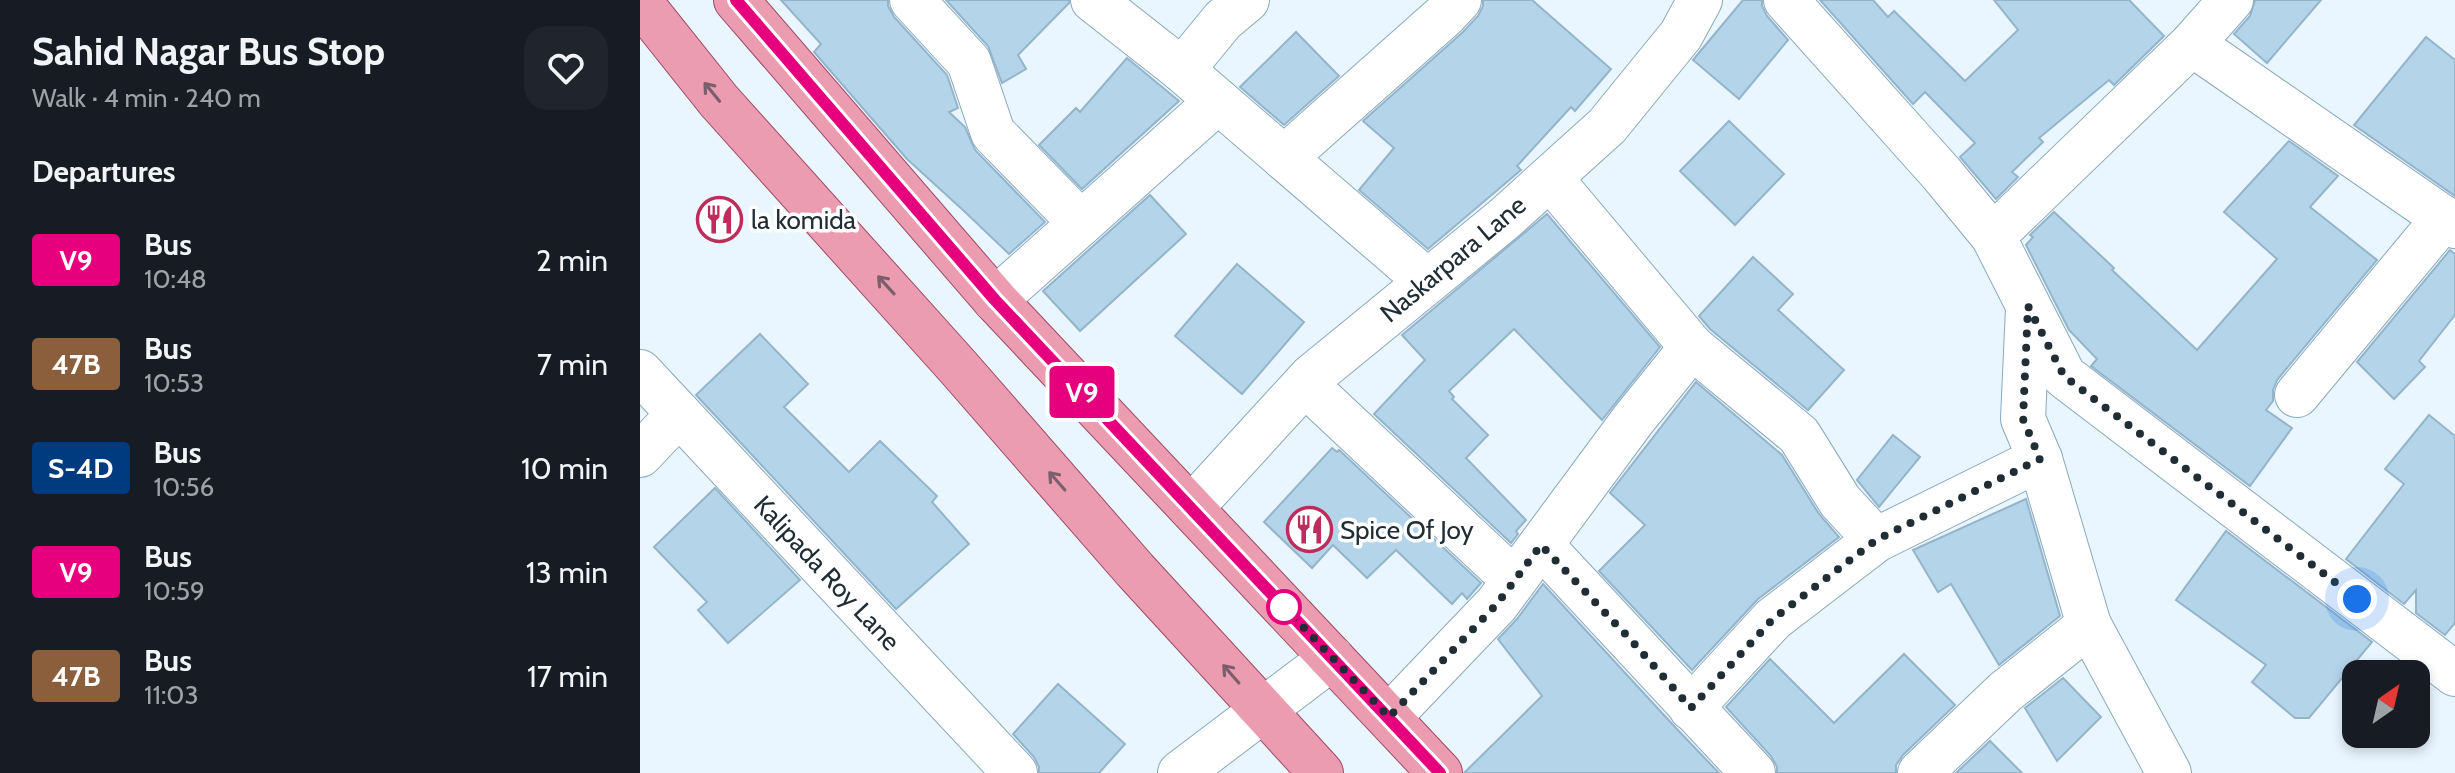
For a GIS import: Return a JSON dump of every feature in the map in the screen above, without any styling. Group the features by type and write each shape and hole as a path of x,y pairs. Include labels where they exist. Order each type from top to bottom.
{"main road":[{"path":"736,0 995,300 1440,773"},
{"path":"640,2 719,101 1135,570 1321,773"}],"street":[{"path":"912,0 969,62 993,133 1081,223"},
{"path":"1093,0 1182,70 1427,281"},
{"path":"1182,70 1223,20 1247,0"},
{"name":"Naskarpara Lane","path":"1191,508 1305,384 1504,219 1607,126 1681,35 1700,0"},
{"path":"1786,0 1941,173 1993,236 2064,376 2455,674"},
{"path":"1993,236 2192,44 2231,0"},
{"path":"1284,158 1444,5"},
{"path":"2192,44 2449,222 2297,395"},
{"path":"995,300 1218,101"},
{"path":"1550,178 1692,347 1799,435 1840,501 1876,540"},
{"path":"2028,306 2023,419 2040,459 2089,625 2169,773"},
{"path":"1389,717 1497,604 1633,420 1692,347"},
{"name":"Kalipada Roy Lane","path":"640,372 1015,773"},
{"path":"1305,384 1514,580"},
{"path":"640,455 679,414"},
{"path":"1691,708 1773,619 1876,540 2040,459"},
{"path":"1541,545 1753,773"},
{"path":"1920,773 2005,692 2089,625"},
{"path":"1180,773 1332,658"}],"building":[{"path":"781,0 888,0 894,17 947,75 958,108 949,112 965,127 975,150 1045,222 1009,254 907,159 814,52 821,44"},
{"path":"946,0 1069,0 1069,3 1018,55 1026,69 1002,83 988,46"},
{"path":"1483,0 1532,0 1611,69 1575,111 1571,107 1517,166 1521,170 1428,249 1359,190 1394,148 1363,121 1463,32 1478,16"},
{"path":"1743,0 1762,0 1767,16 1788,40 1739,99 1693,60"},
{"path":"1820,0 1873,0 1888,17 1894,11 1965,81 2018,30 1994,0 2129,0 2164,36 2114,85 2109,80 2039,138 2043,142 2012,172 2018,177 1996,199 1960,157 1975,143 1925,92 1913,104"},
{"path":"2255,0 2321,0 2267,63 2234,34 2250,16"},
{"path":"1296,32 1339,76 1284,125 1240,87"},
{"path":"2426,37 2455,60 2455,196 2354,125"},
{"path":"1127,58 1179,101 1082,189 1039,145 1076,108 1080,112"},
{"path":"1729,121 1784,174 1735,225 1680,171"},
{"path":"2289,141 2338,176 2310,207 2377,260 2277,380 2273,401 2266,410 2292,428 2250,486 2091,366 2097,359 2069,330 2026,245 2033,237 2030,235 2054,212 2197,350 2277,259 2224,212"},
{"path":"1150,195 1186,234 1080,331 1043,291"},
{"path":"1547,214 1660,347 1602,420 1514,329 1449,391 1454,397 1452,399 1488,435 1466,458 1526,520 1511,543 1374,414 1425,360 1402,335"},
{"path":"2450,250 2455,254 2455,315 2419,361 2425,367 2394,399 2357,362"},
{"path":"1753,257 1793,294 1778,310 1844,370 1808,410 1710,329 1699,316"},
{"path":"1237,264 1304,322 1242,394 1175,336"},
{"path":"760,334 808,384 784,407 849,472 880,441 937,496 932,502 969,544 896,609 696,395"},
{"path":"1696,382 1782,455 1819,514 1839,537 1758,599 1692,670 1599,571 1645,525 1610,493"},
{"path":"2429,415 2455,436 2455,623 2445,635 2416,613 2416,590 2404,604 2346,559 2404,484 2385,469"},
{"path":"1893,435 1920,457 1879,507 1857,480"},
{"path":"1332,448 1337,452 1339,450 1481,583 1467,599 1462,593 1452,604 1396,550 1367,578 1333,545 1312,568 1264,522"},
{"path":"715,488 800,580 728,643 698,610 707,602 654,547"},
{"path":"2026,499 2060,616 1999,665 1951,584 1938,592 1913,550"},
{"path":"2226,531 2372,642 2357,660 2342,660 2342,678 2309,718 2295,718 2252,682 2266,665 2176,600"},
{"path":"1543,584 1719,773 1464,773 1542,696 1498,639"},
{"path":"1904,654 1955,705 1903,755 1896,765 1896,773 1777,773 1771,756 1726,707 1770,659 1834,723"},
{"path":"2063,678 2101,717 2057,761 2025,708"},
{"path":"1058,684 1125,744 1099,773 1039,773 1034,757 1013,734"},
{"path":"1990,741 2022,773 1956,773"}],"bus line":[{"name":"V9","path":"736,0 995,300 1440,773"}],"place":[{"name":"la komida","path":"720,220"},
{"name":"Spice Of Joy","path":"1309,530"}],"route":[{"path":"1284,607 1389,717 1497,604 1541,545 1691,708 1773,619 1876,540 2040,459 2023,419 2028,306 2064,376 2357,599"}]}
